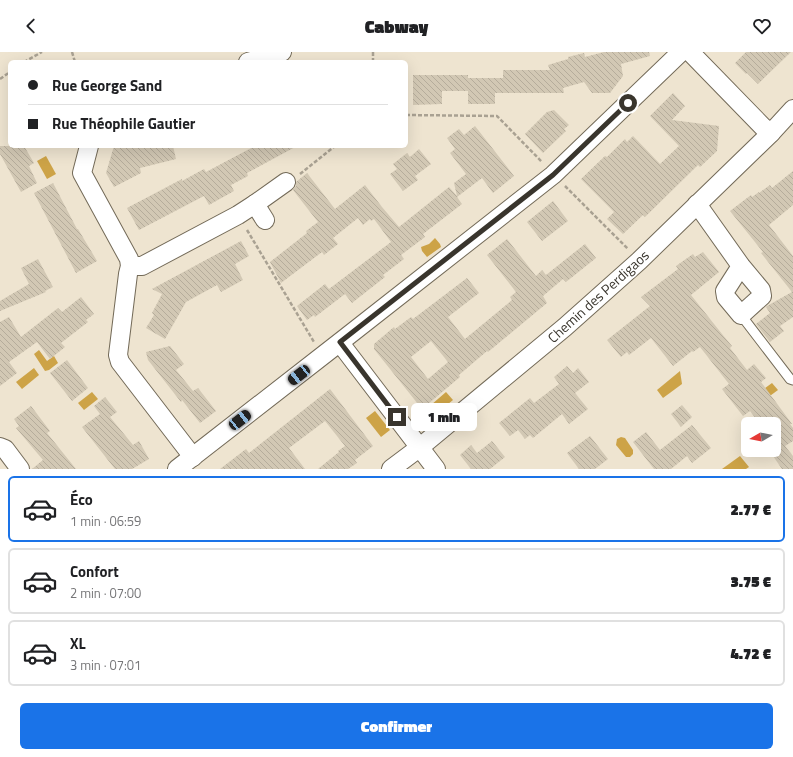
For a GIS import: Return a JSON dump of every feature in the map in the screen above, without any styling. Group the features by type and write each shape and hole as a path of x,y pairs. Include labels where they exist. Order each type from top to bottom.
{"street":[{"path":"255,60 282,52"},
{"path":"177,469 553,175 681,52"},
{"path":"690,52 763,127 771,133"},
{"name":"Chemin des Perdigaos","path":"391,469 419,448 565,327 639,261 771,133 793,109"},
{"path":"88,148 82,173 129,259 130,266 118,355 120,362 193,457"},
{"path":"130,266 142,266 238,215 286,182"},
{"path":"255,204 265,220"},
{"path":"697,204 741,266 761,290 762,296 741,315 726,297 725,290 741,266"},
{"path":"340,342 436,469"},
{"path":"0,447 5,449 20,469"}],"lane":[{"path":"741,315 793,380"}],"path":[{"path":"28,60 42,52"},
{"path":"408,115 415,116"},
{"path":"286,182 299,175 333,148"},
{"path":"238,215 322,356"}],"shaded area":[{"path":"46,156 56,174 47,179 37,161"},
{"path":"435,238 441,247 427,257 422,251 421,247 429,244"},
{"path":"39,350 47,361 54,356 58,363 49,370 45,371 34,354"},
{"path":"34,368 39,375 22,389 16,382"},
{"path":"680,371 682,384 663,398 657,390"},
{"path":"772,383 778,390 763,401 757,394"},
{"path":"92,392 98,399 84,410 78,403"},
{"path":"446,392 453,400 437,413 433,412 431,405"},
{"path":"375,411 390,430 381,437 366,418"},
{"path":"621,437 625,438 633,450 633,454 630,457 626,457 616,445 617,439"},
{"path":"740,456 749,467 746,469 722,469"}],"building":[{"path":"604,52 649,52 650,56 621,64 623,76 610,93 592,93 584,82 563,88 564,93 495,93 495,104 468,104 468,91 442,91 442,104 413,105 413,75 468,75 468,78 503,78 503,70 550,70 548,65 568,59 568,57 584,53 585,57"},
{"path":"746,52 791,52 758,84 735,63"},
{"path":"673,93 685,106 672,120 719,126 717,151 700,167 698,165 645,217 643,215 623,234 607,219 614,212 581,179 605,156 607,157 625,139 627,142 633,136 660,164 679,146 650,116"},
{"path":"554,110 569,125 564,129 566,131 543,153 525,134 547,112"},
{"path":"475,126 514,176 493,193 482,178 457,197 462,204 423,234 425,237 401,255 404,259 383,275 385,277 352,303 345,294 315,317 314,315 307,320 297,306 325,284 329,289 391,242 374,219 371,221 370,219 363,225 358,218 333,238 338,244 324,255 322,252 281,283 270,262 307,233 306,231 318,222 293,190 296,186 296,182 307,173 335,209 365,185 399,227 449,187 457,196 454,183 466,174 450,153 455,149 447,138 459,129 464,135"},
{"path":"0,146 8,146 8,148 25,148 34,163 29,166 37,183 21,192 0,154"},
{"path":"113,148 173,148 176,159 140,168 141,173 114,187 106,173"},
{"path":"251,148 293,148 247,173 248,176 231,185 234,191 209,205 204,196 139,230 127,208 182,179 182,181 204,169 206,172"},
{"path":"419,149 431,164 415,176 418,180 403,191 390,174 397,169 393,164 407,153 410,157"},
{"path":"793,171 793,205 769,225 793,256 793,317 780,326 784,331 770,342 756,324 770,313 766,307 767,306 792,292 761,253 763,252 730,211 751,195 752,197 770,185 772,188"},
{"path":"53,183 77,229 97,261 76,273 34,193"},
{"path":"553,201 568,221 542,241 527,222"},
{"path":"507,239 536,276 542,270 546,275 585,244 596,258 566,282 563,279 543,296 547,303 488,352 487,351 459,375 460,377 422,409 374,349 374,344 394,327 395,329 411,317 413,319 467,278 479,293 448,317 465,339 512,300 510,297 516,292 487,255","holes":["431,341 448,362 428,379 411,357"]},
{"path":"241,241 249,256 235,264 243,280 221,292 217,285 186,302 165,339 146,328 154,315 152,313 162,294 152,289"},
{"path":"703,252 719,272 691,295 732,346 730,348 747,370 754,364 766,378 761,382 792,424 790,424 793,428 793,441 785,446 793,456 793,469 782,469 774,457 781,457 781,417 755,417 750,411 743,416 722,389 729,384 700,347 693,352 692,351 673,366 651,338 629,355 627,352 621,357 607,340 650,306 641,297 678,269 676,266 693,254 695,257"},
{"path":"38,259 53,287 45,291 46,292 0,311 0,301 29,284 21,268"},
{"path":"81,297 94,314 86,320 88,322 61,343 65,347 50,359 37,342 9,362 17,373 0,386 0,322 9,317 21,337 58,308 62,312"},
{"path":"170,346 184,364 176,370 193,391 198,388 216,411 200,423 182,400 181,402 148,360 146,352"},
{"path":"67,360 88,388 72,401 50,373"},
{"path":"567,366 573,373 578,368 589,382 575,393 588,409 569,424 562,414 533,438 530,435 525,439 518,430 510,436 499,423 530,398 534,403 559,384 554,377"},
{"path":"330,389 373,446 355,460 357,463 348,469 318,469 345,446 325,421 289,448 305,469 220,469 246,449 249,453"},
{"path":"105,397 117,412 110,417 133,445 139,441 149,459 132,469 115,469 82,427 100,414 94,406"},
{"path":"682,405 692,417 681,427 671,414"},
{"path":"31,406 50,431 47,433 76,469 32,469 43,460 16,428 19,426 14,419"},
{"path":"692,425 711,448 692,463 687,456 671,469 654,469 633,442 646,432 660,450"},
{"path":"590,436 608,459 595,469 579,469 567,453"},
{"path":"492,441 505,457 490,469 471,469 460,455 471,445 477,453"}],"route":[{"path":"397,417 340,342 553,175 628,103"}]}
